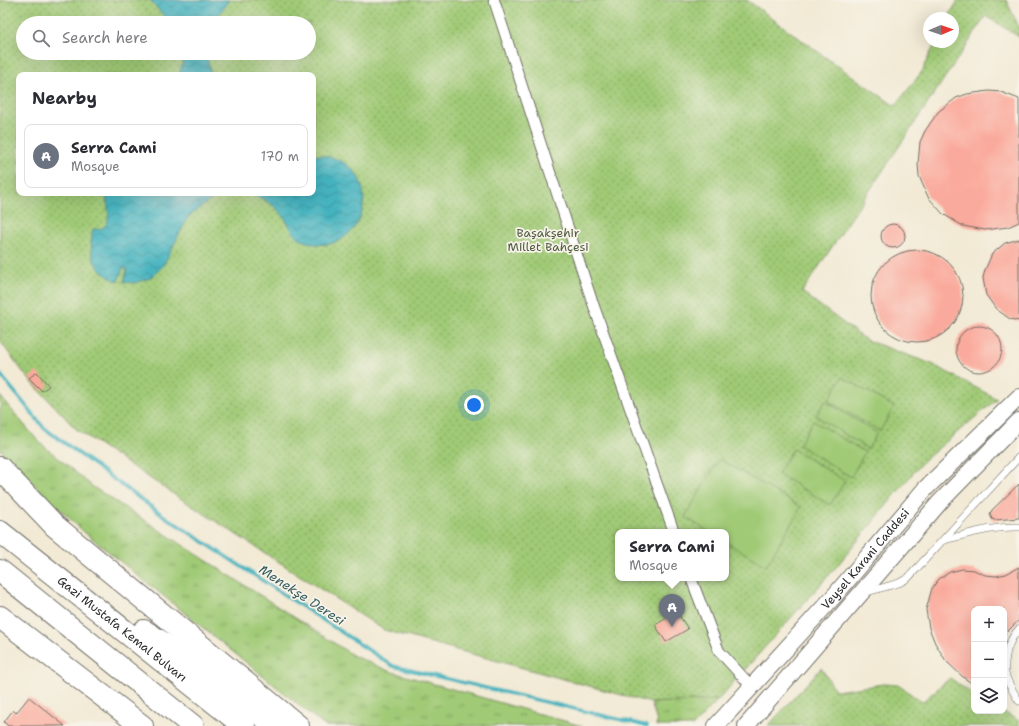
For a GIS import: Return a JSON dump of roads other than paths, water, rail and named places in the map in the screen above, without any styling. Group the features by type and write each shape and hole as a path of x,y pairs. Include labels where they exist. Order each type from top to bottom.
{"highway":[{"path":"0,468 55,526 298,726"},
{"name":"Gazi Mustafa Kemal Bulvarı","path":"0,532 244,726"},
{"path":"0,571 193,726"},
{"path":"56,577 172,649 276,726"},
{"path":"0,617 142,726"}],"street":[{"path":"494,0 591,298 673,529"},
{"name":"Veysel Karani Caddesi","path":"716,726 835,595 924,489 1019,396"},
{"name":"Veysel Karani Caddesi","path":"746,726 940,502 1019,422"},
{"path":"691,581 719,651 752,687"}],"lane":[{"path":"859,594 899,583 908,578 1019,457"},
{"path":"944,540 984,530 1019,528"},
{"path":"1019,629 1008,645 1006,673 1012,691 1019,701"}],"water":[{"path":"150,0 229,0 218,16 164,16"},
{"path":"184,60 208,60 210,72 180,72"},
{"path":"316,156 339,160 355,173 363,190 363,208 355,226 342,239 324,244 298,238 292,231 283,215 267,201 258,196 316,196"},
{"path":"106,196 220,196 213,198 188,217 163,266 150,278 135,283 124,282 127,269 123,268 118,281 103,272 94,261 91,246 93,229 100,229 105,226 108,217"}],"waterway":[{"name":"Menekşe Deresi","path":"0,374 44,428 161,514 393,666 647,726"}],"place":[{"name":"Serra Cami","path":"672,627"}],"park label":[{"name":"Başakşehir Millet Bahçesi","path":"548,240"}]}
